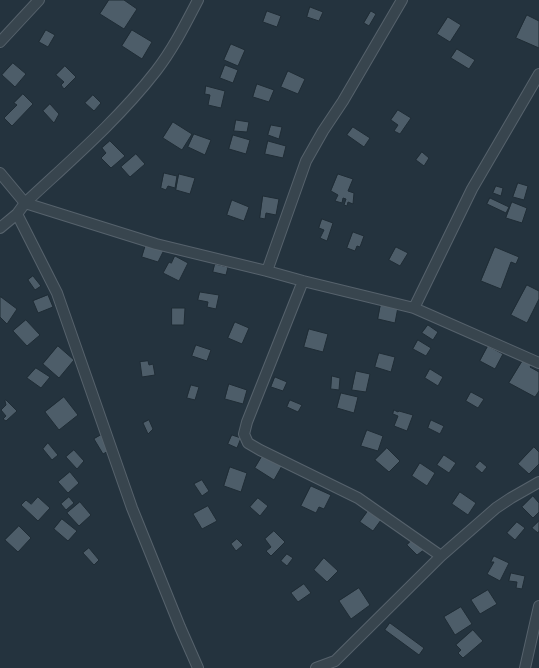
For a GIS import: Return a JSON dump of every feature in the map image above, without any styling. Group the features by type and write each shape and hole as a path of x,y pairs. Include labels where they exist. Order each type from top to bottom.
{"street":[{"path":"0,42 39,0"},
{"path":"0,228 17,214 26,203 128,104 156,70 181,34 198,0"},
{"path":"266,271 306,162 402,0"},
{"path":"414,308 472,189 539,74"},
{"path":"529,90 539,95"},
{"path":"0,173 26,203 156,244 414,308 539,363"},
{"path":"17,214 57,293 132,508 198,668"},
{"path":"303,281 246,422 244,434 248,443 358,498 441,556"},
{"path":"316,668 335,665 441,556 496,508 539,482"},
{"path":"525,668 539,606"}],"building":[{"path":"109,0 124,0 137,9 124,29 100,14"},
{"path":"310,7 323,12 319,21 307,17"},
{"path":"267,11 281,16 277,27 263,22"},
{"path":"371,11 376,14 369,26 364,23"},
{"path":"527,15 539,21 539,48 516,38"},
{"path":"448,17 461,25 450,42 437,34"},
{"path":"46,30 55,35 48,47 39,42"},
{"path":"132,30 152,42 142,59 122,46"},
{"path":"231,44 245,50 238,66 224,60"},
{"path":"457,49 475,60 469,69 451,58"},
{"path":"13,63 26,74 15,87 2,75"},
{"path":"225,65 238,70 233,83 220,78"},
{"path":"65,66 76,77 64,89 61,85 64,82 56,75"},
{"path":"288,71 305,79 298,94 281,87"},
{"path":"257,84 274,90 269,102 253,97"},
{"path":"206,86 225,91 221,108 208,105 210,95 205,94"},
{"path":"23,94 33,104 12,126 4,118 17,105 14,103"},
{"path":"93,95 101,103 94,111 85,103"},
{"path":"50,104 59,114 54,123 43,111"},
{"path":"398,110 411,118 400,134 394,131 398,125 391,120"},
{"path":"236,120 249,122 247,132 234,131"},
{"path":"173,122 192,134 182,150 163,138"},
{"path":"271,125 282,127 279,139 268,135"},
{"path":"353,127 370,138 364,147 347,135"},
{"path":"194,134 211,140 205,155 188,147"},
{"path":"233,135 250,140 246,154 229,149"},
{"path":"110,141 125,156 111,168 101,158 106,153 102,148"},
{"path":"268,141 286,146 283,158 265,154"},
{"path":"422,152 429,158 424,166 416,160"},
{"path":"136,154 145,164 130,177 121,167"},
{"path":"164,173 177,176 175,188 168,186 166,190 161,188"},
{"path":"179,174 195,178 190,194 176,190"},
{"path":"338,174 353,179 348,191 354,193 353,204 348,202 347,206 344,205 346,199 343,198 342,203 335,201 338,195 331,191"},
{"path":"518,183 528,186 524,200 513,197"},
{"path":"496,186 503,188 501,196 493,193"},
{"path":"263,196 279,199 276,215 266,213 265,219 260,218"},
{"path":"490,198 509,207 506,213 487,204"},
{"path":"232,200 249,207 244,221 227,215"},
{"path":"512,202 527,208 522,223 506,218"},
{"path":"322,219 333,223 327,241 320,238 324,230 319,228"},
{"path":"353,232 364,236 360,247 357,246 355,251 347,248"},
{"path":"146,244 165,248 158,262 142,257"},
{"path":"396,247 408,253 400,266 389,260"},
{"path":"495,247 519,257 516,264 511,262 501,289 481,281"},
{"path":"175,256 188,263 179,281 163,273 169,262 171,263"},
{"path":"215,264 228,267 226,275 213,272"},
{"path":"33,276 41,286 35,290 28,280"},
{"path":"527,285 539,291 539,299 527,323 511,315"},
{"path":"200,292 219,295 216,309 207,307 208,302 198,300"},
{"path":"48,295 53,307 38,313 33,301"},
{"path":"1,297 17,309 7,324 0,317"},
{"path":"381,303 398,307 395,323 378,319"},
{"path":"172,308 185,308 184,325 172,325"},
{"path":"26,320 40,335 27,346 13,331"},
{"path":"235,322 249,328 242,344 228,338"},
{"path":"428,325 438,332 433,340 422,333"},
{"path":"309,329 328,334 323,352 304,347"},
{"path":"418,340 431,348 426,356 413,349"},
{"path":"196,345 211,350 207,361 192,356"},
{"path":"58,346 74,360 59,378 43,364"},
{"path":"488,346 503,354 495,369 480,361"},
{"path":"379,353 395,357 391,372 375,367"},
{"path":"523,360 532,364 530,367 539,372 539,391 535,397 509,383"},
{"path":"148,361 149,365 153,364 155,375 142,377 140,362"},
{"path":"36,368 50,377 41,388 27,378"},
{"path":"430,369 443,377 438,386 425,378"},
{"path":"356,371 370,374 366,392 352,390"},
{"path":"332,376 340,378 339,390 331,389"},
{"path":"275,377 287,382 283,391 271,387"},
{"path":"229,384 247,390 243,404 225,399"},
{"path":"191,385 199,387 195,400 187,398"},
{"path":"471,392 484,399 478,408 466,401"},
{"path":"341,393 358,397 354,413 337,408"},
{"path":"64,397 78,415 59,430 45,412"},
{"path":"6,400 17,411 6,421 3,419 6,416 1,410 6,405"},
{"path":"290,400 302,405 298,412 287,407"},
{"path":"394,410 413,415 407,431 394,426 398,416 393,414"},
{"path":"149,420 153,429 148,434 143,423"},
{"path":"431,420 444,426 440,434 428,428"},
{"path":"367,430 383,436 378,451 361,446"},
{"path":"101,435 110,450 103,454 94,439"},
{"path":"232,435 241,438 237,448 228,444"},
{"path":"48,443 58,455 52,460 43,449"},
{"path":"534,447 539,452 539,464 529,474 518,464"},
{"path":"387,448 400,461 389,472 375,460"},
{"path":"74,450 84,461 77,469 66,457"},
{"path":"264,453 283,464 274,480 255,468"},
{"path":"444,455 456,463 449,473 437,465"},
{"path":"480,461 487,467 482,473 475,467"},
{"path":"420,463 435,473 427,486 412,476"},
{"path":"230,467 247,473 241,492 224,486"},
{"path":"70,472 79,483 68,493 58,482"},
{"path":"202,480 209,491 202,496 194,484"},
{"path":"311,486 331,495 324,509 319,507 316,513 301,506"},
{"path":"460,492 476,503 468,515 452,504"},
{"path":"533,496 539,503 539,512 533,518 522,507"},
{"path":"38,497 50,508 38,521 21,505 26,500 31,504"},
{"path":"69,497 74,503 66,510 61,504"},
{"path":"258,498 268,506 260,516 250,507"},
{"path":"80,502 91,515 79,526 67,513"},
{"path":"208,506 217,521 202,529 193,514"},
{"path":"368,511 381,520 373,531 360,522"},
{"path":"62,519 77,531 68,541 54,529"},
{"path":"539,521 539,531 538,533 532,528"},
{"path":"517,522 525,528 515,540 507,533"},
{"path":"19,526 31,538 18,552 5,540"},
{"path":"274,531 285,542 271,556 266,551 271,547 265,539"},
{"path":"416,536 429,546 417,555 407,545"},
{"path":"237,539 243,545 236,551 231,544"},
{"path":"89,548 99,560 94,565 83,553"},
{"path":"287,554 293,558 287,566 281,561"},
{"path":"494,556 509,563 500,581 487,574 494,562 491,562"},
{"path":"324,558 338,571 327,582 314,570"},
{"path":"511,573 525,576 522,589 516,588 517,582 509,581"},
{"path":"304,584 311,593 298,602 291,593"},
{"path":"359,588 370,605 351,619 339,601"},
{"path":"488,590 497,604 480,614 471,600"},
{"path":"461,607 472,624 455,635 444,617"},
{"path":"390,623 424,648 419,655 385,630"},
{"path":"473,630 483,641 463,658 458,653 461,650 456,645"}]}
